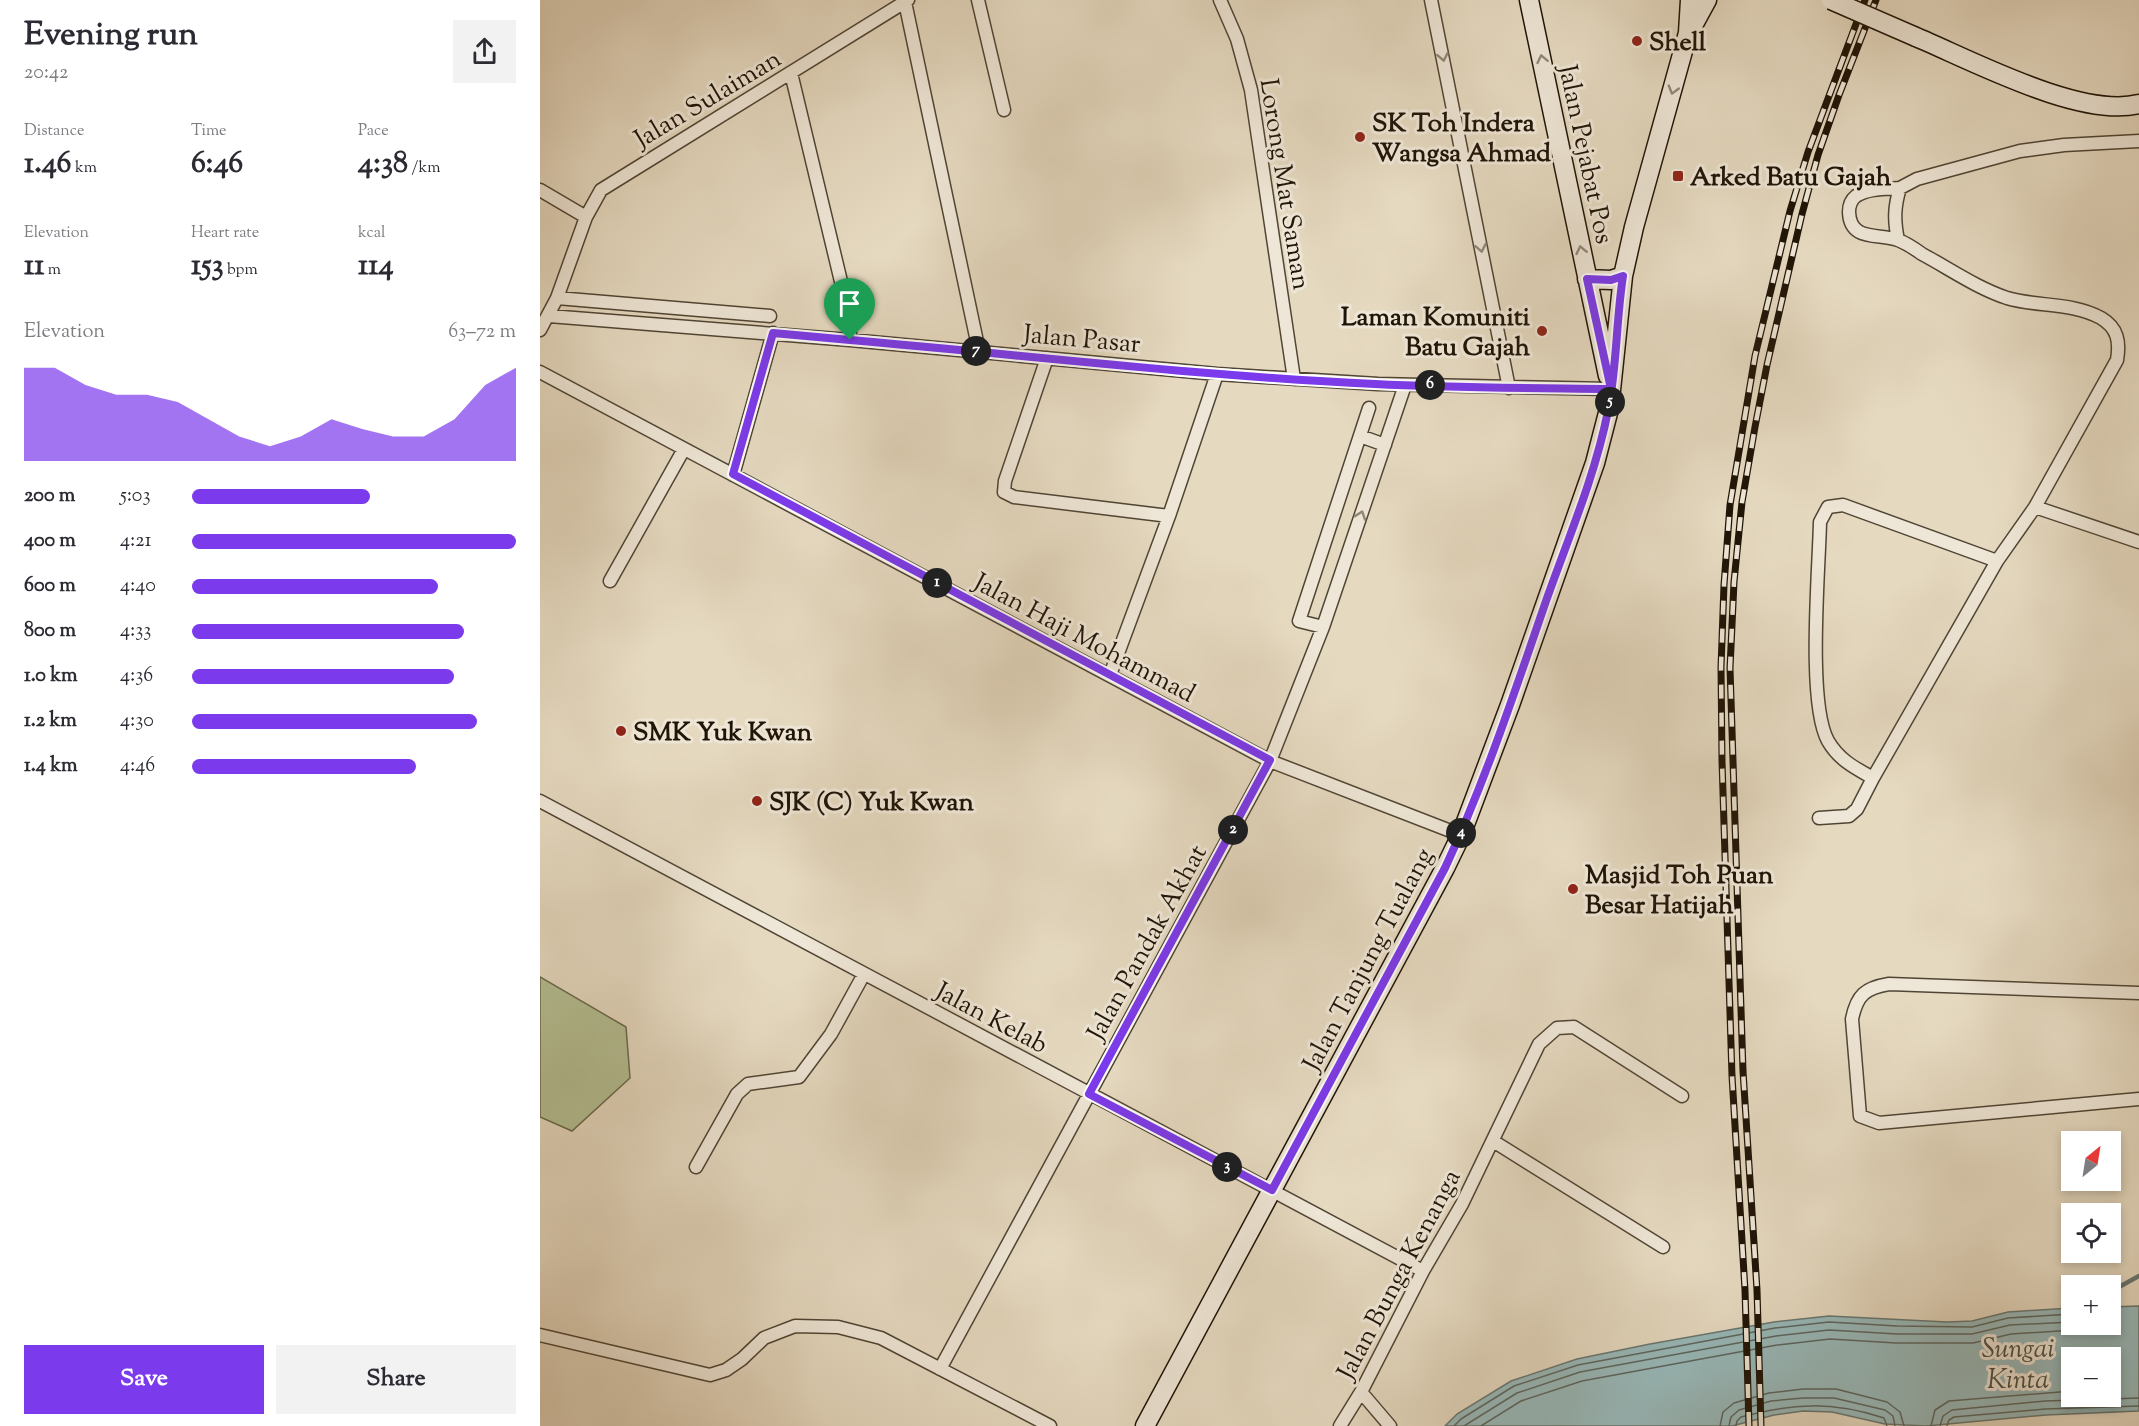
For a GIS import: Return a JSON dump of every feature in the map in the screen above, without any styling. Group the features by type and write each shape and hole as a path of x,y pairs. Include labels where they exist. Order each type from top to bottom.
{"main road":[{"name":"Jalan Pejabat Pos","path":"1529,0 1611,389"},
{"path":"1688,33 1690,0"},
{"path":"1688,33 1707,0"},
{"path":"1831,0 2058,96 2094,105 2139,104"},
{"name":"Jalan Tanjung Tualang","path":"1145,1426 1461,835 1510,705 1595,463 1609,409 1623,276 1634,227 1688,33"},
{"path":"1587,279 1611,280 1623,276"}],"street":[{"path":"978,0 1004,110"},
{"name":"Lorong Mat Saman","path":"1220,0 1237,39 1251,90 1294,379"},
{"path":"1431,0 1509,388"},
{"path":"1533,19 1539,0"},
{"path":"906,1 980,351"},
{"name":"Jalan Sulaiman","path":"540,330 557,298 586,217 601,190 906,1"},
{"path":"791,73 850,319 850,340"},
{"path":"1819,818 1849,816 1857,809 1997,561 2035,507 2117,360 2119,345 2116,330 2101,318 2076,309 2008,298 1984,288 1898,240 1872,237 1858,232 1850,220 1849,207 1854,198 1864,192 1900,188 1917,179 2020,151 2064,145 2139,141"},
{"path":"1898,240 1894,219 1895,202 1900,188"},
{"path":"540,190 586,217"},
{"path":"557,298 770,316"},
{"name":"Jalan Pasar","path":"549,316 773,333 1217,374 1405,385 1611,389"},
{"path":"733,474 773,333"},
{"path":"1047,358 1005,481 1004,492 1014,497 1169,516"},
{"name":"Jalan Haji Mohammad","path":"540,372 1270,760 1461,835"},
{"path":"1110,675 1169,516 1217,374"},
{"name":"Jalan Pandak Akhat","path":"940,1369 1270,760 1323,627 1405,385"},
{"path":"1323,627 1299,621 1369,408"},
{"path":"1360,436 1385,445"},
{"path":"610,581 684,449"},
{"path":"1873,778 1844,761 1827,740 1819,708 1816,653 1820,522 1828,507 1843,505 1997,561"},
{"path":"2035,507 2139,542"},
{"name":"Jalan Kelab","path":"540,801 1423,1271"},
{"path":"696,1167 737,1094 748,1084 799,1077 831,1034 864,974"},
{"path":"2139,993 1889,984 1863,993 1855,1004 1852,1019 1860,1116 1879,1124 2139,1099"},
{"name":"Jalan Bunga Kenanga","path":"1340,1426 1362,1392 1423,1271 1461,1204 1539,1044 1557,1028 1574,1027 1682,1096"},
{"path":"1493,1140 1663,1247"},
{"path":"540,1335 710,1375 726,1370 742,1359 764,1338 795,1326 838,1327 881,1338 1050,1426"},
{"path":"1362,1392 1390,1426"}],"green space":[{"path":"540,977 626,1027 630,1078 572,1131 540,1117"}],"water":[{"name":"Sungai Kinta","path":"2139,1306 2139,1411 2046,1415 1926,1426 1885,1424 1832,1412 1803,1411 1774,1415 1732,1426 1445,1426 1457,1414 1511,1381 1577,1359 1650,1344 1774,1322 1829,1316 1947,1322 1972,1321 2008,1312 2061,1309 2061,1335 2121,1335 2121,1307"}],"waterway":[{"path":"2121,1286 2139,1276"}],"railway":[{"path":"1749,1426 1745,1290 1732,1076 1722,761 1721,667 1730,505 1755,356 1790,211 1808,152 1865,0"},
{"path":"1761,1426 1757,1290 1743,1071 1730,668 1734,582 1742,502 1755,427 1802,214 1818,155 1876,0"}],"place":[{"name":"Shell","path":"1637,41"},
{"name":"SK Toh Indera Wangsa Ahmad","path":"1360,137"},
{"name":"Arked Batu Gajah","path":"1678,176"},
{"name":"Laman Komuniti Batu Gajah","path":"1542,331"},
{"name":"SMK Yuk Kwan","path":"621,731"},
{"name":"SJK (C) Yuk Kwan","path":"757,801"},
{"name":"Masjid Toh Puan Besar Hatijah","path":"1573,889"}],"route":[{"path":"1623,276 1609,409 1595,463 1510,705 1461,835 1272,1190 1089,1094 1270,760 733,474 773,333 850,340 1294,379 1405,385 1611,389 1587,279 1611,280 1623,276"}]}
